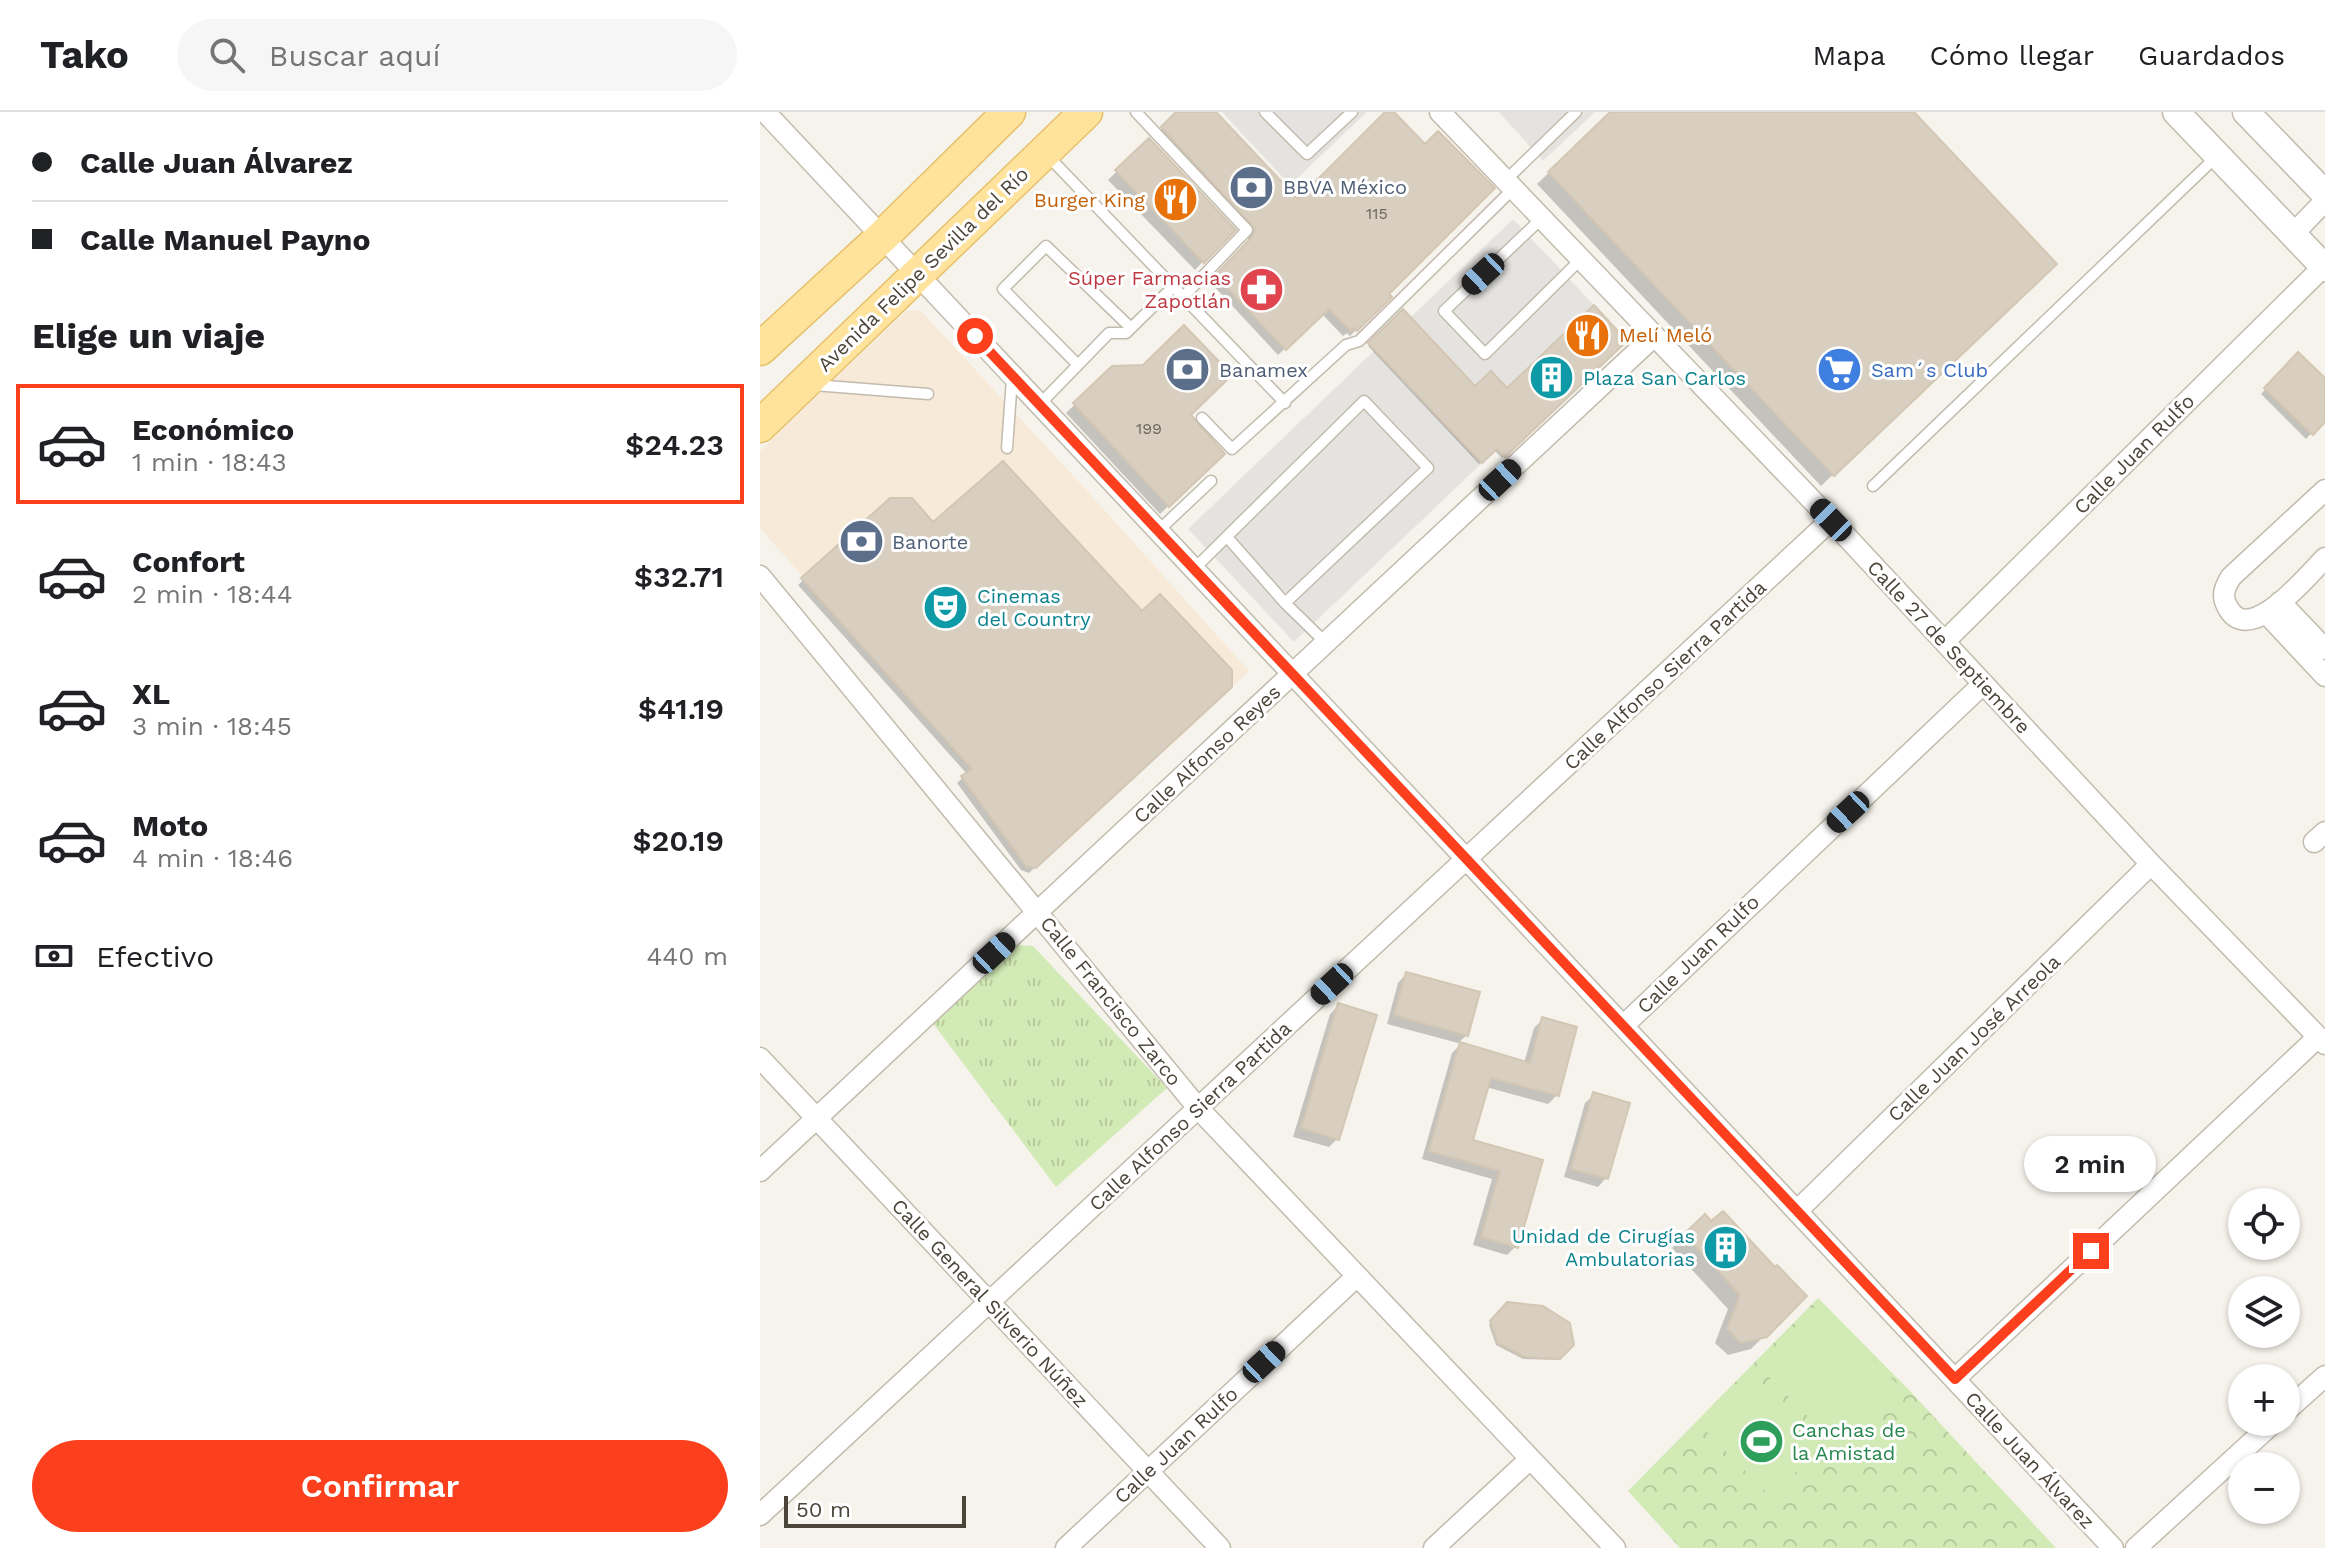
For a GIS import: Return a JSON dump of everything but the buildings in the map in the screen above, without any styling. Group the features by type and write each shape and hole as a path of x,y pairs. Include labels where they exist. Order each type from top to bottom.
{"main road":[{"path":"760,349 882,237 1009,112"},
{"name":"Avenida Felipe Sevilla del Río","path":"760,426 1086,112"}],"street":[{"name":"Calle Juan Álvarez","path":"765,112 2113,1548"},
{"name":"Calle 27 de Septiembre","path":"1440,112 1831,520 2151,864 2322,1040"},
{"path":"2176,112 2324,267"},
{"path":"2246,112 2325,194"},
{"path":"2293,234 2325,201"},
{"name":"Calle Juan Rulfo","path":"1945,641 2324,267"},
{"name":"Calle Alfonso Reyes","path":"760,1171 1653,337"},
{"path":"2325,490 2231,577 2225,587 2225,603 2234,615 2251,620 2274,608 2325,558"},
{"name":"Calle Alfonso Sierra Partida","path":"760,1515 1831,520"},
{"name":"Calle Francisco Zarco","path":"760,576 1198,1108 1615,1548"},
{"path":"2274,608 2323,664"},
{"name":"Calle Juan Rulfo","path":"1623,1026 1983,684"},
{"name":"Calle Juan José Arreola","path":"1797,1211 2151,864"},
{"path":"1955,1379 2322,1040"},
{"name":"Calle General Silverio Núñez","path":"760,1058 1220,1548"},
{"name":"Calle Juan Rulfo","path":"1066,1548 1357,1276"},
{"path":"2300,1398 2325,1376"},
{"path":"2136,1548 2259,1436"},
{"path":"1434,1548 1530,1459"}],"lane":[{"path":"1136,112 1247,230 1183,297"},
{"path":"1265,112 1307,154 1352,112"},
{"path":"1202,418 1232,449 1346,345 1359,341 1576,112"},
{"path":"1044,152 1285,403"},
{"path":"1873,486 2217,156"},
{"path":"1541,219 1444,311 1485,354 1580,260"},
{"path":"1078,365 1003,289 1046,246 1131,328"},
{"path":"1040,404 1109,333 1126,333 1173,287"},
{"path":"1007,448 1013,376"},
{"path":"804,384 928,394"},
{"path":"1194,569 1364,401 1428,468 1285,603"},
{"path":"1158,531 1211,481"},
{"path":"1227,537 1285,603 1326,643"}],"shaded area":[{"path":"1222,112 1367,112 1290,185"},
{"path":"1499,112 1595,112 1543,161"},
{"path":"1513,219 1594,305 1507,388 1491,371 1475,386 1411,317"},
{"path":"920,310 1249,671 1036,868 1026,866 961,776 972,768 760,528 760,451 906,311"},
{"path":"1375,350 1482,463 1294,642 1188,529"}],"green space":[{"path":"1018,945 1033,946 1167,1088 1056,1187 932,1022"},
{"path":"1818,1298 1908,1389 2056,1548 1680,1548 1628,1491"},
{"path":"1818,1304 1901,1388 1840,1449 1757,1365"},
{"name":"Canchas de la Amistad","path":"1750,1385 1816,1451 1771,1497 1705,1430"}],"place":[{"name":"BBVA México","path":"1252,187"},
{"name":"Burger King","path":"1176,200"},
{"name":"Súper Farmacias Zapotlán","path":"1262,289"},
{"name":"Melí Meló","path":"1588,335"},
{"name":"Banamex","path":"1188,370"},
{"name":"Sam´s Club","path":"1840,370"},
{"name":"Plaza San Carlos","path":"1552,378"},
{"name":"Banorte","path":"861,542"},
{"name":"Cinemas del Country","path":"946,607"},
{"name":"Unidad de Cirugías Ambulatorias","path":"1726,1247"},
{"name":"Canchas de la Amistad","path":"1761,1441"}],"route":[{"path":"975,336 1955,1379 2091,1251"}]}
